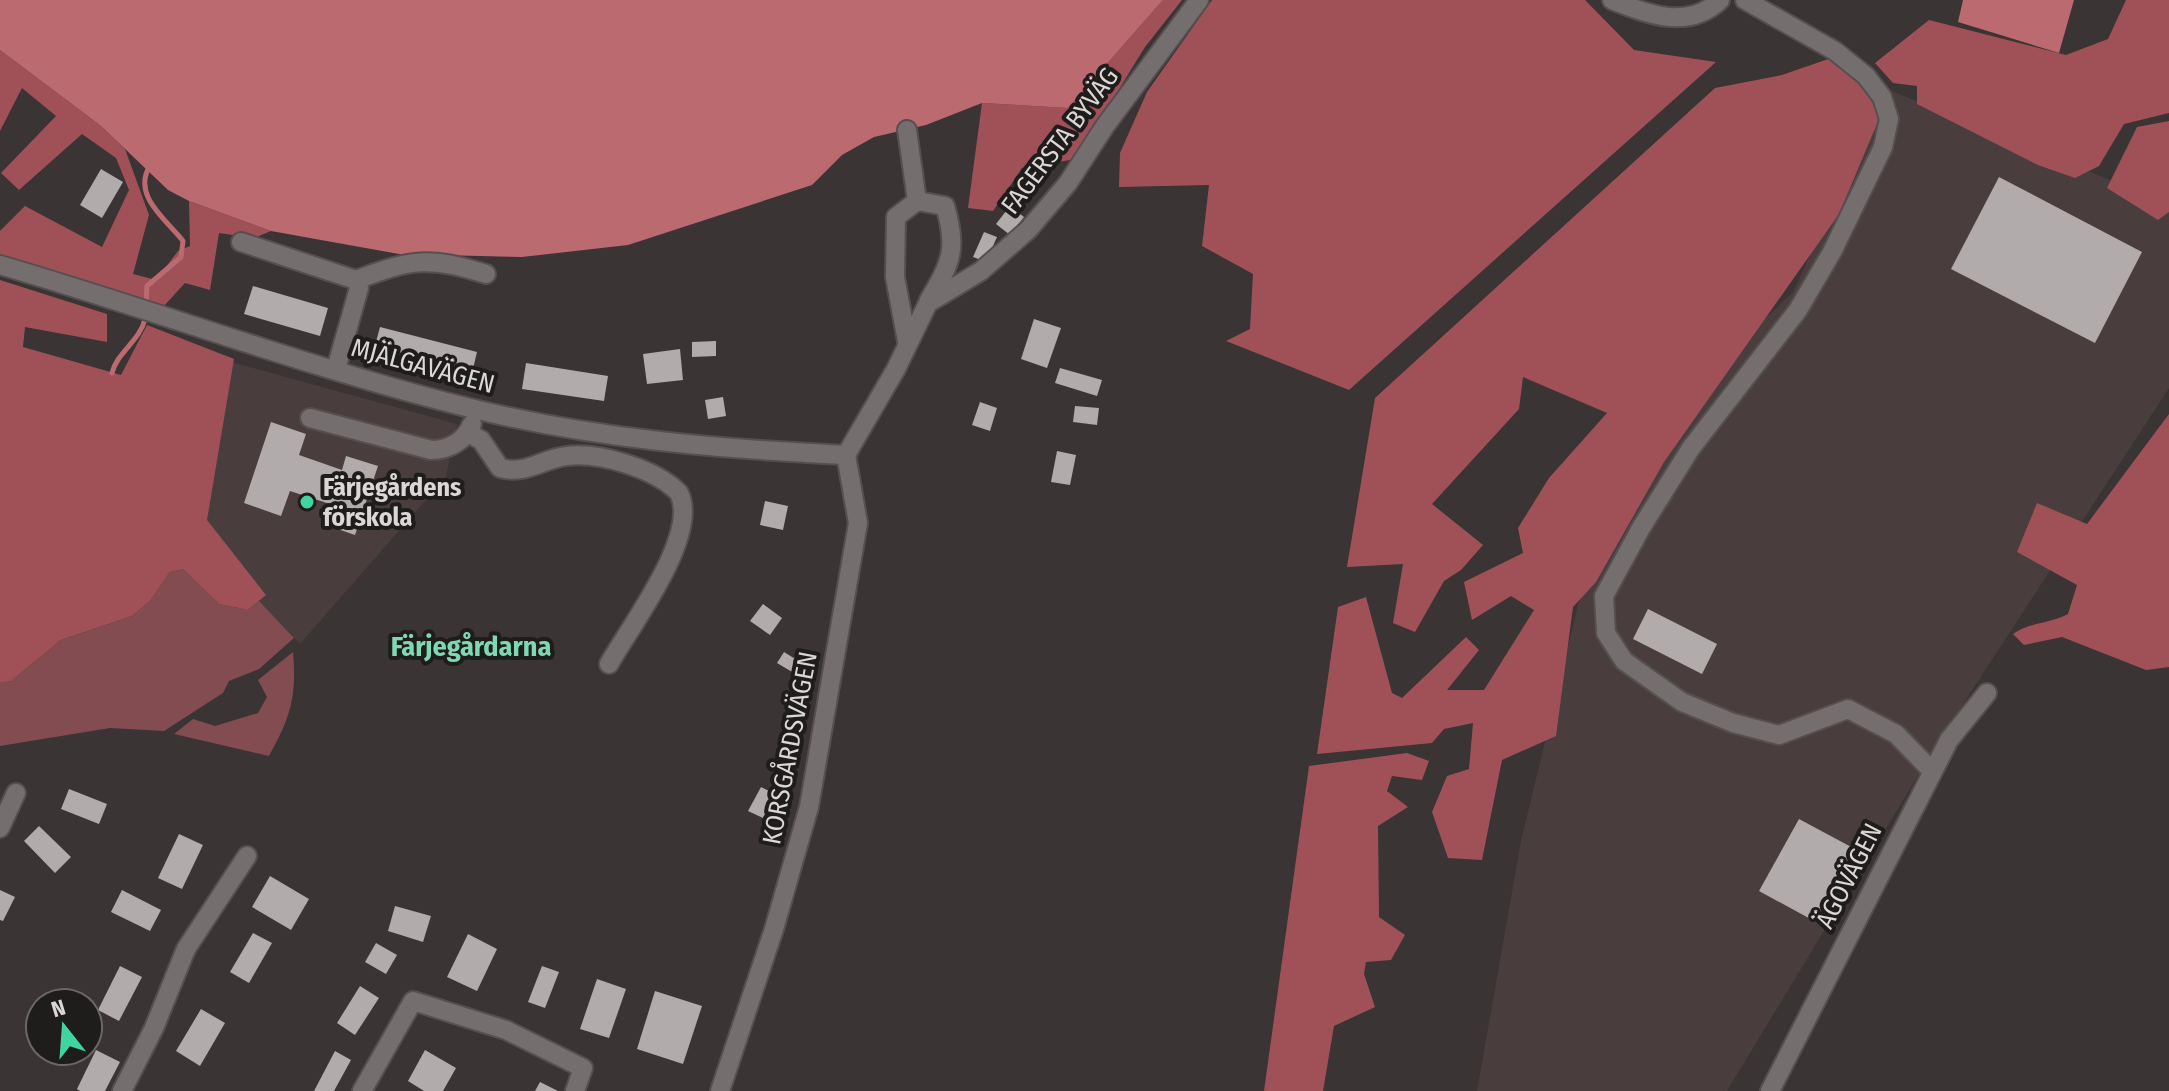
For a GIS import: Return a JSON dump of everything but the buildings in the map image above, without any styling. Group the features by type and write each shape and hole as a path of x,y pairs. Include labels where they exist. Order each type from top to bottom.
{"street":[{"name":"FAGERSTA BYVÄG","path":"846,455 896,369 928,303 981,271 1028,230 1068,183 1105,126 1199,0"},
{"path":"1612,0 1675,20 1711,9 1720,0"},
{"path":"1745,0 1835,51 1866,76 1882,97 1889,119 1883,147 1832,252 1798,310 1691,448 1641,528 1604,596 1606,633 1624,661 1682,702 1733,723 1779,735 1848,709 1896,734 1932,771"},
{"path":"907,130 917,201"},
{"path":"907,341 895,277 896,217 917,201 945,206 953,232 951,262 928,303"},
{"path":"241,242 356,280 410,261 448,262 486,274"},
{"name":"MJÄLGAVÄGEN","path":"0,265 477,410 589,433 737,450 846,455"},
{"path":"336,369 359,288 356,280"},
{"path":"310,418 431,450 446,450 468,433 477,410"},
{"path":"468,433 481,440 500,468 515,472 570,455 605,460 654,476 679,493 685,515 678,544 609,664"},
{"name":"KORSGÅRDSVÄGEN","path":"720,1091 774,929 809,807 858,523 846,455"},
{"name":"ÄGOVÄGEN","path":"1770,1091 1932,771 1949,740 1987,693"},
{"path":"0,828 16,793"},
{"path":"122,1091 154,1028 186,949 247,856"},
{"path":"362,1091 413,1001 506,1030 583,1068 575,1091"}],"shaded area":[{"path":"0,0 1163,0 1068,108 982,103 926,125 874,137 842,155 812,185 628,245 522,257 399,254 271,231 189,201 168,190 101,126 0,50"},
{"path":"1163,0 1182,0 1145,47 1076,159 1022,168 993,211 968,208 982,103 1068,108"},
{"path":"1212,0 1585,0 1634,50 1716,62 1349,390 1226,341 1250,329 1253,274 1202,246 1209,185 1119,187 1120,153 1147,92"},
{"path":"1963,0 2074,0 2059,53 1958,22"},
{"path":"2126,0 2169,0 2169,113 2124,124 2099,166 2075,178 2038,165 1917,104 1917,86 1893,83 1875,63 1929,20 2066,55 2108,39"},
{"path":"0,50 101,126 125,149 149,215 133,274 156,280 178,251 190,246 189,201 271,231 254,238 219,233 210,290 185,283 163,307 0,257 0,231 25,206 102,247 129,190 116,158 82,134 19,190 1,173 56,116 22,88 0,131"},
{"path":"1834,57 1868,82 1882,112 1839,214 1664,462 1596,582 1573,607 1556,736 1502,760 1482,860 1448,858 1432,812 1447,776 1469,769 1473,723 1444,729 1432,743 1317,754 1338,607 1366,597 1392,693 1402,698 1466,637 1479,650 1447,690 1484,690 1534,610 1511,596 1472,620 1464,582 1523,553 1518,528 1549,478 1607,413 1523,377 1519,409 1432,504 1483,545 1461,570 1444,581 1415,632 1393,623 1403,564 1347,567 1375,398 1715,88 1782,75"},
{"path":"1887,89 2169,204 2169,388 1939,741 1727,1091 1477,1091 1521,841 1579,601 1707,374 1793,292"},
{"path":"2169,121 2169,212 2158,220 2107,188 2137,127"},
{"path":"0,280 107,314 107,342 25,327 23,347 121,375 147,325 234,359 207,520 266,595 248,610 219,604 183,569 170,572 150,601 132,616 61,640 11,681 0,683"},
{"name":"Färjegårdens förskola","path":"213,357 457,424 446,477 300,644 186,526"},
{"path":"2169,414 2169,667 2146,670 2062,637 2024,645 2013,634 2068,614 2077,585 2017,552 2037,503 2087,524"},
{"path":"183,569 219,604 248,610 259,601 294,638 259,669 229,681 223,693 164,731 110,728 0,746 0,683 11,681 61,640 132,616 150,601 170,572"},
{"path":"293,652 293,695 282,730 269,756 174,734 193,719 215,726 258,713 267,697 258,680"},
{"path":"1407,753 1429,761 1422,780 1392,776 1387,791 1408,807 1378,826 1379,917 1405,935 1391,960 1366,962 1364,974 1375,1007 1334,1026 1323,1091 1264,1091 1309,766"}],"waterway":[{"path":"112,373 142,327 146,315 147,286 181,257 183,241 160,216 148,196 146,175 151,164"}],"place":[{"name":"Färjegårdens förskola","path":"307,502"}],"district":[{"name":"Färjegårdarna","path":"471,646"}]}
